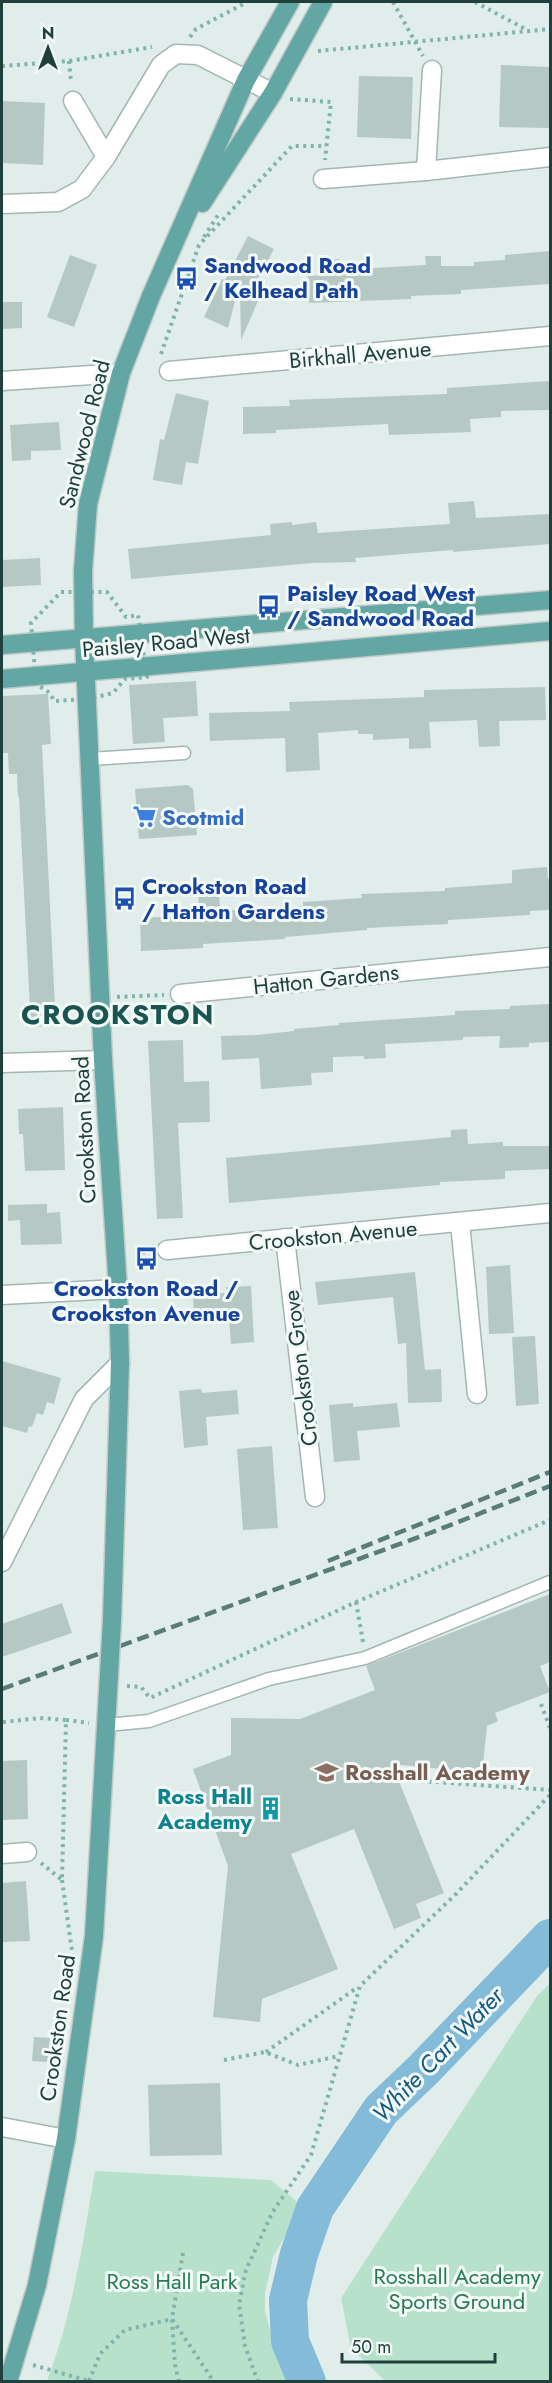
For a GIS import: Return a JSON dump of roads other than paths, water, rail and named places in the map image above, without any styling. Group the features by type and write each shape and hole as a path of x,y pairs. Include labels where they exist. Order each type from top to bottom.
{"main road":[{"name":"Sandwood Road","path":"84,638 82,570 88,504 121,373 151,296 246,80 290,2"},
{"name":"Sandwood Road","path":"172,249 281,96 323,2"},
{"name":"Paisley Road West","path":"2,645 550,600"},
{"name":"Paisley Road West","path":"2,679 550,631"},
{"name":"Crookston Road","path":"8,2382 37,2285 66,2139 94,1936 112,1620 120,1363 118,1289 103,1060 84,638"}],"street":[{"path":"2,204 58,202 82,189 106,157 161,65 176,54 198,55 281,96"},
{"path":"426,171 432,70"},
{"path":"73,101 106,157"},
{"path":"323,178 426,171 550,157"},
{"name":"Birkhall Avenue","path":"164,371 550,336"},
{"path":"2,381 121,373"},
{"name":"Hatton Gardens","path":"180,994 550,957"},
{"path":"2,1063 103,1060"},
{"name":"Crookston Avenue","path":"167,1250 550,1213"},
{"path":"460,1223 477,1394"},
{"name":"Crookston Grove","path":"285,1238 315,1497"},
{"path":"2,1295 118,1289"},
{"path":"2,1562 84,1399 120,1363"},
{"path":"2,1854 27,1852"},
{"path":"2,2127 66,2139"}],"lane":[{"path":"90,759 184,753"},
{"path":"106,1725 149,1721 269,1679 366,1658 550,1582"}],"waterway":[{"name":"White Cart Water","path":"307,2382 290,2341 288,2300 299,2254 315,2208 381,2110 423,2070 550,1938"}],"railway":[{"path":"328,1561 550,1472"},
{"path":"2,1689 430,1533 550,1486"}],"place":[{"name":"Sandwood Road / Kelhead Path","path":"186,278"},
{"name":"Paisley Road West / Sandwood Road","path":"269,606"},
{"name":"Scotmid","path":"144,817"},
{"name":"Crookston Road / Hatton Gardens","path":"124,899"},
{"name":"Crookston Road / Crookston Avenue","path":"146,1259"},
{"name":"Rosshall Academy","path":"327,1772"},
{"name":"Ross Hall Academy","path":"270,1809"}],"district":[{"name":"CROOKSTON","path":"118,1014"}],"park label":[{"name":"Ross Hall Park","path":"172,2281"},
{"name":"Rosshall Academy Sports Ground","path":"457,2288"}]}
